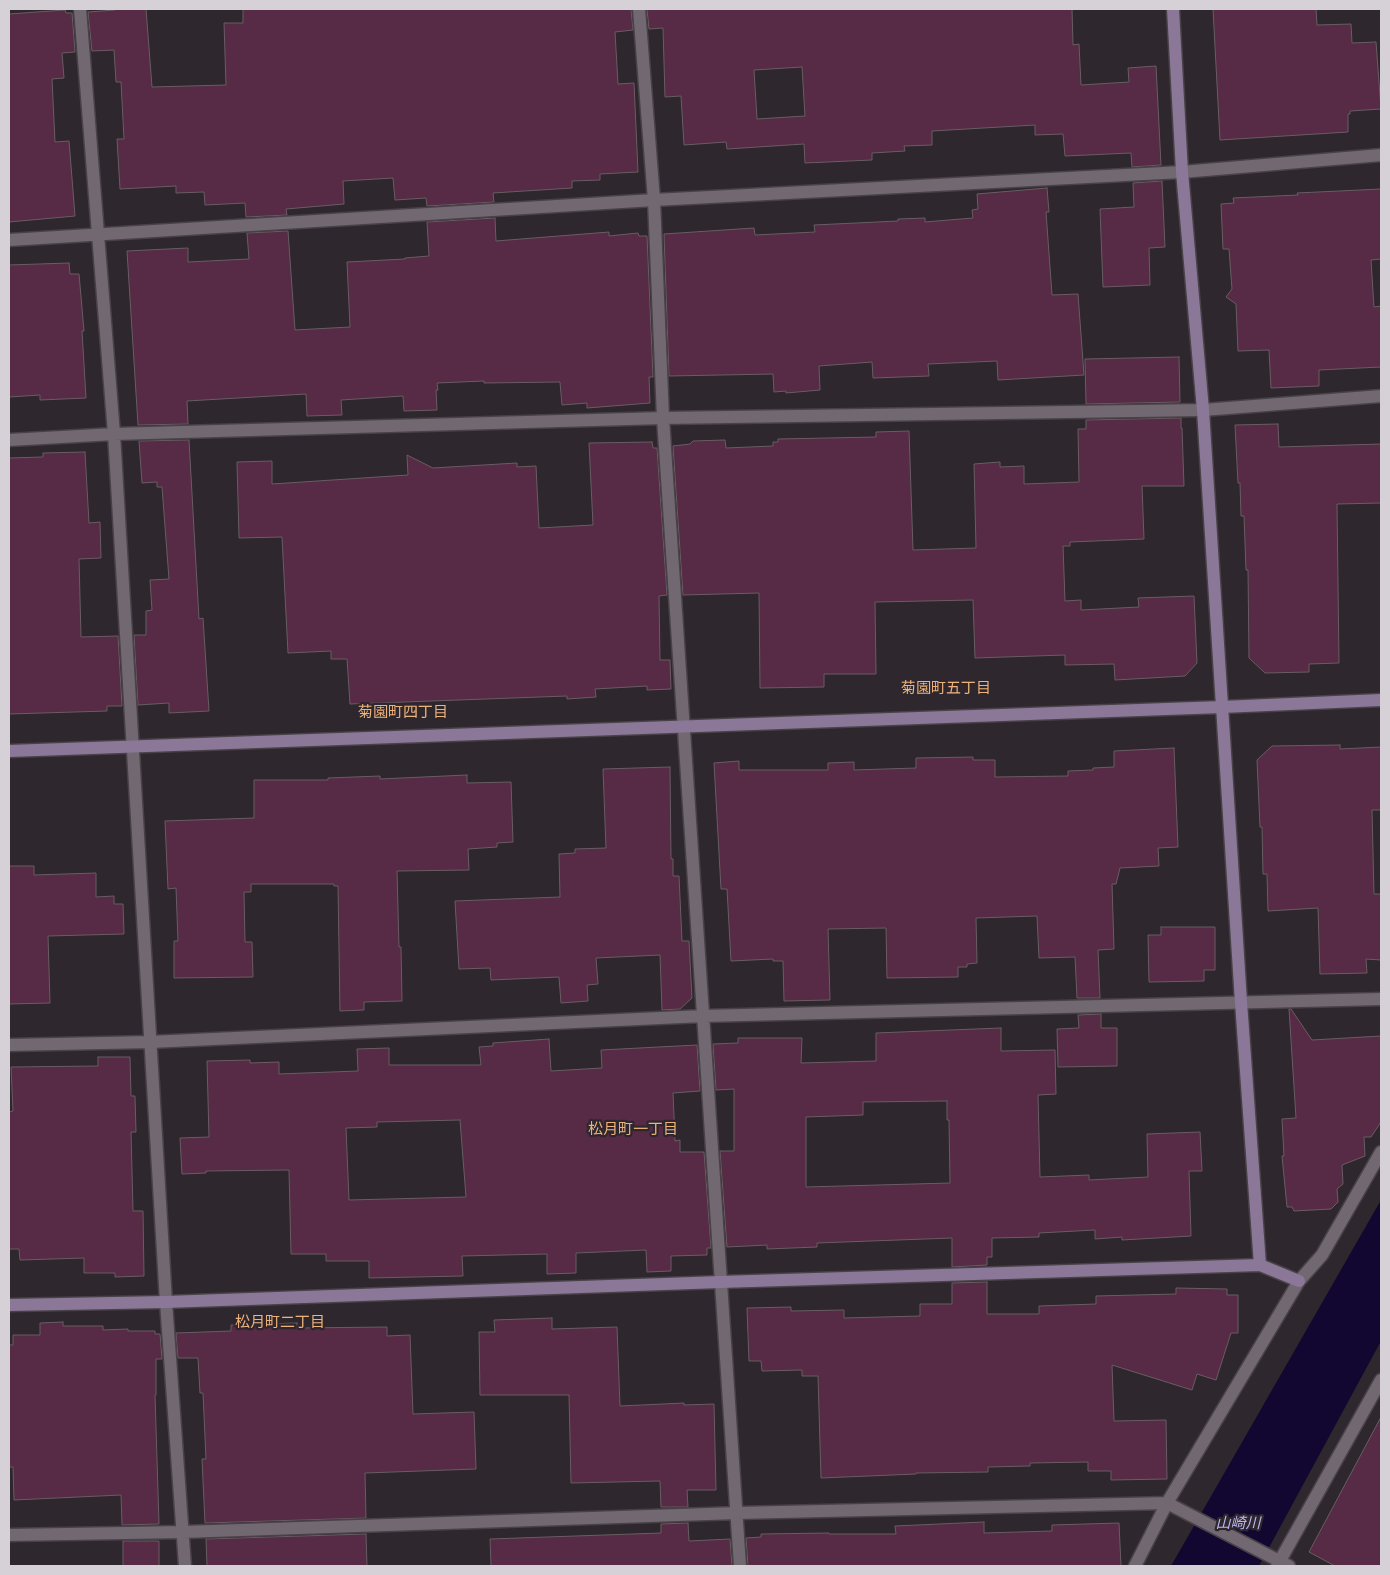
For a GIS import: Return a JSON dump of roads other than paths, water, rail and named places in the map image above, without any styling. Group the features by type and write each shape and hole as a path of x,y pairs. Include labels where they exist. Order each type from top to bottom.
{"street":[{"path":"80,9 114,434 166,1302 185,1566"},
{"path":"639,9 654,200 663,418 740,1566"},
{"path":"1173,9 1182,172 1203,410 1240,1002 1260,1265"},
{"path":"9,240 654,200 1182,172 1381,155"},
{"path":"9,440 114,434 663,418 1203,410 1381,396"},
{"path":"9,751 1381,700"},
{"path":"9,1045 150,1042 703,1016 1381,999"},
{"path":"1135,1566 1167,1503 1299,1281 1322,1255 1381,1152"},
{"path":"9,1305 166,1302 1260,1265 1299,1281"},
{"path":"9,1535 182,1532 737,1513 1167,1503 1279,1562 1381,1380"}],"water":[{"name":"山崎川","path":"1381,1200 1381,1341 1259,1566 1171,1566"}],"district":[{"name":"菊園町五丁目","path":"946,689"},
{"name":"菊園町四丁目","path":"403,713"},
{"name":"松月町一丁目","path":"633,1130"},
{"name":"松月町二丁目","path":"280,1323"}]}
